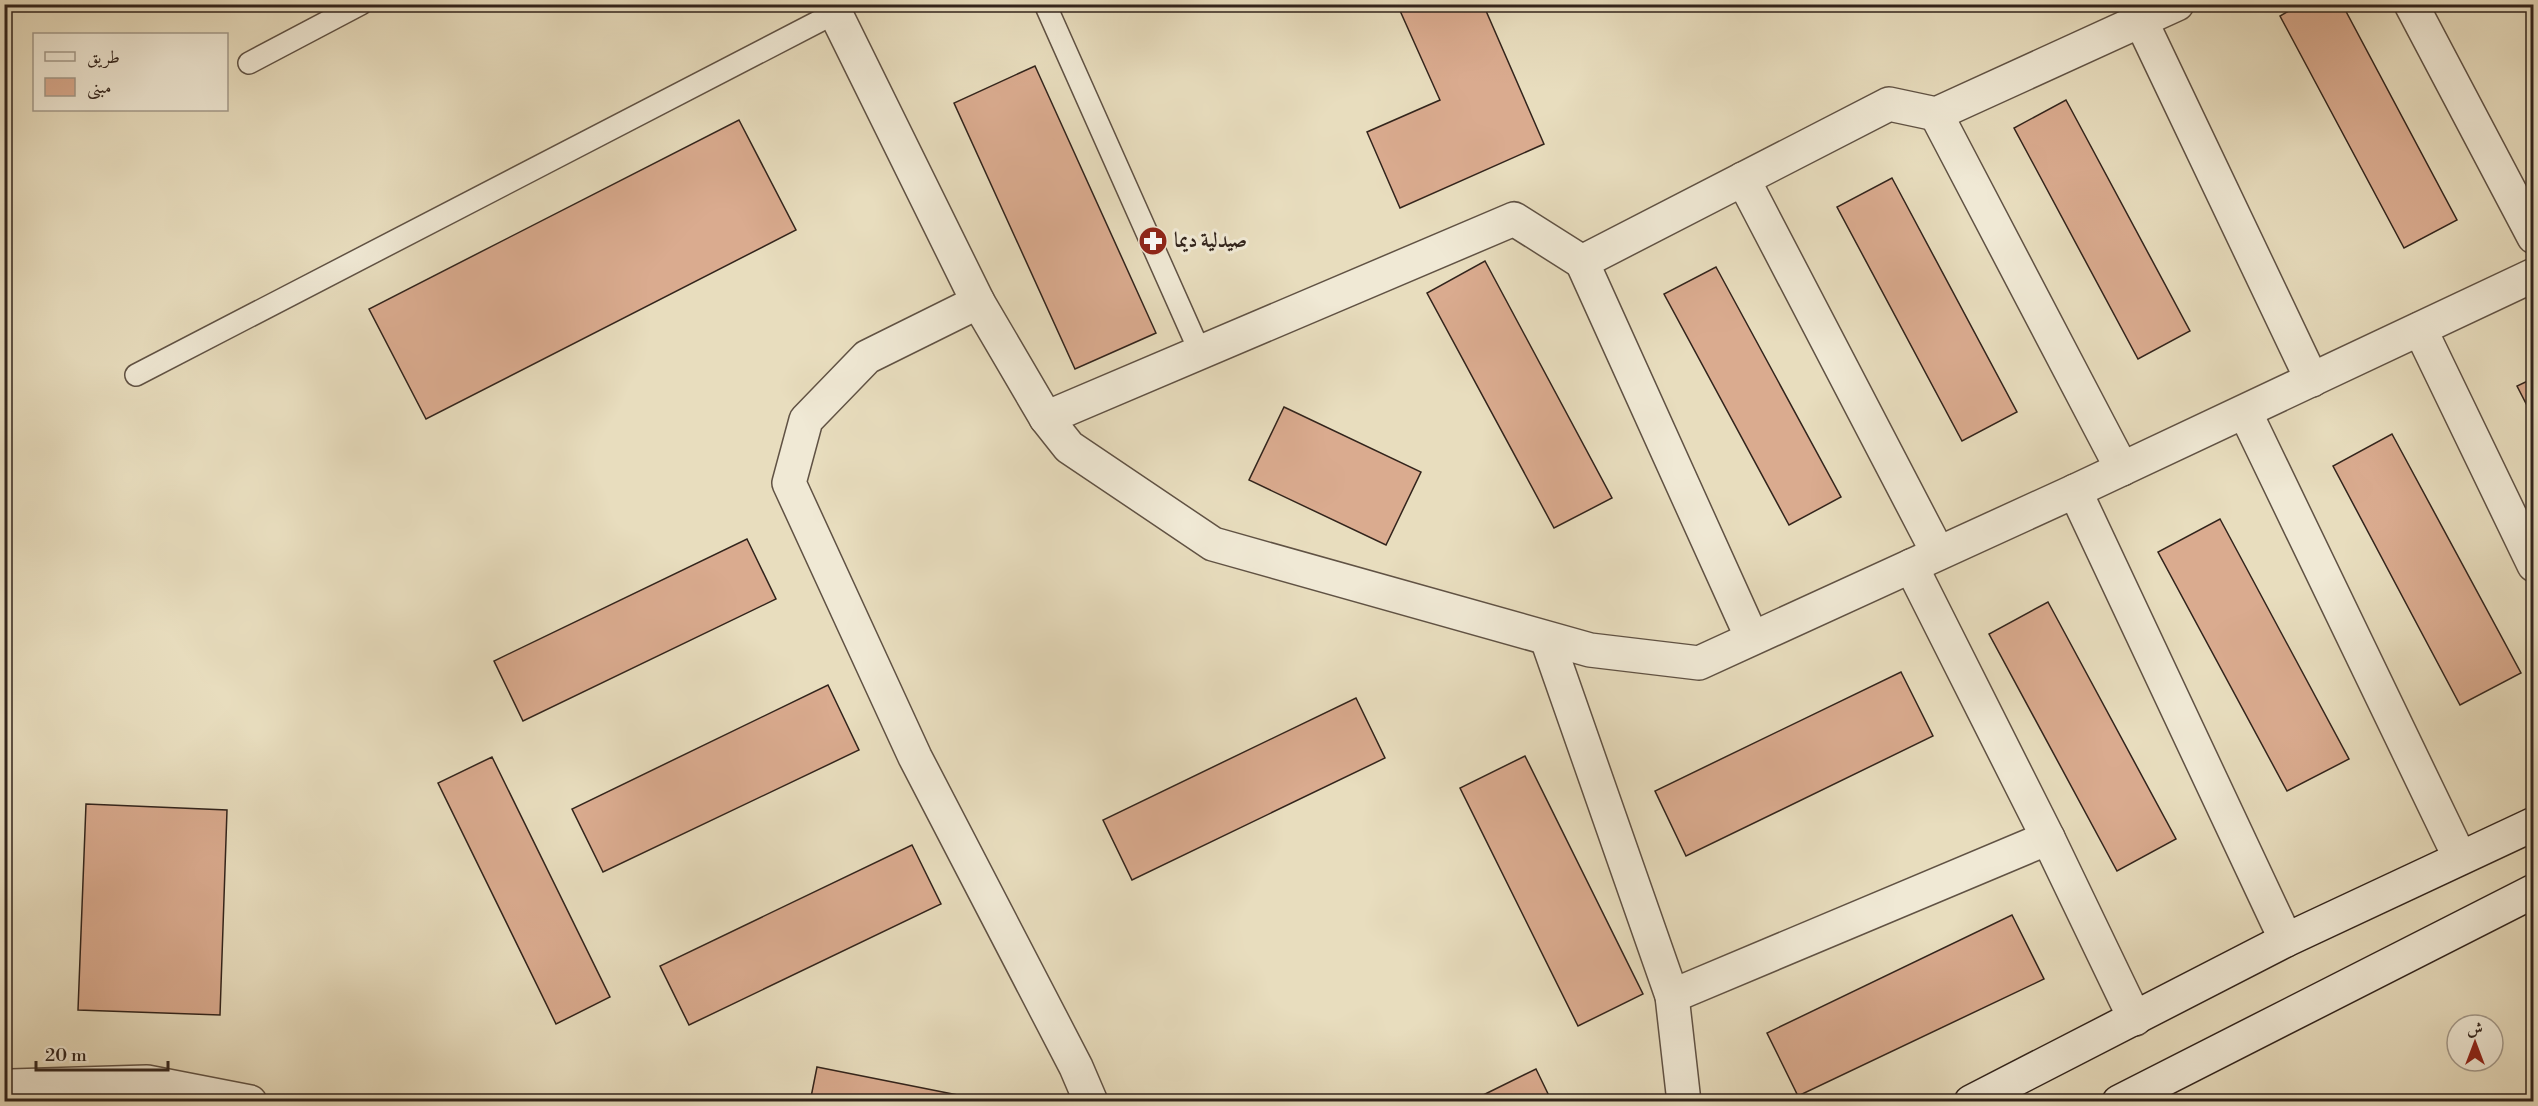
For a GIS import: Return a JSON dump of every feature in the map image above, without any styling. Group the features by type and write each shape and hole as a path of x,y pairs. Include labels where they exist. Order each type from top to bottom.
{"street":[{"path":"1582,262 1889,104 1936,114 2177,4"},
{"path":"2410,4 2534,237"},
{"path":"833,9 978,302 1046,418 1069,447 1213,544 1590,650 1700,663 2245,412 2534,275"},
{"path":"2141,21 2312,380"},
{"path":"1936,114 2122,469"},
{"path":"1743,179 1924,559 2048,838 2135,1019"},
{"path":"1046,418 1514,219 1582,262 1752,638"},
{"path":"978,302 867,357 806,420 789,483 915,757 1076,1067 1091,1101"},
{"path":"2420,329 2534,565"},
{"path":"2245,412 2460,858"},
{"path":"2074,491 2286,940"},
{"path":"1547,639 1672,996 1684,1101"},
{"path":"1971,1101 2286,940 2534,824"},
{"path":"1672,996 2048,838"},
{"path":"2119,1101 2534,891"},
{"path":"50,1101 11,1086 147,1082 250,1101"}],"lane":[{"path":"249,63 361,4"},
{"path":"1045,4 1200,352"},
{"path":"136,375 833,9"}],"building":[{"path":"1397,4 1483,4 1544,144 1400,208 1367,132 1440,100"},
{"path":"2301,4 2342,4 2457,220 2404,248 2280,16"},
{"path":"1035,66 1156,333 1075,369 954,103"},
{"path":"2066,100 2190,331 2138,359 2014,128"},
{"path":"739,120 796,230 426,419 369,309"},
{"path":"1892,178 2017,412 1962,441 1837,207"},
{"path":"1485,261 1612,498 1554,528 1427,293"},
{"path":"1716,267 1841,497 1789,525 1664,294"},
{"path":"2534,378 2534,419 2517,386"},
{"path":"1284,407 1421,472 1386,545 1249,480"},
{"path":"2392,434 2521,673 2460,705 2333,466"},
{"path":"2220,519 2349,759 2287,791 2158,552"},
{"path":"747,539 776,599 523,721 494,661"},
{"path":"2048,602 2176,839 2117,871 1989,634"},
{"path":"1901,672 1933,736 1686,856 1655,791"},
{"path":"828,685 859,750 603,872 572,809"},
{"path":"1356,698 1385,758 1132,880 1103,820"},
{"path":"1525,756 1643,994 1578,1026 1460,788"},
{"path":"492,757 610,997 556,1024 438,783"},
{"path":"86,804 227,810 220,1015 78,1010"},
{"path":"912,845 941,904 689,1025 660,966"},
{"path":"2012,915 2044,979 1798,1096 1767,1033"},
{"path":"817,1067 993,1102 810,1102"},
{"path":"1536,1069 1552,1102 1469,1102"}],"place":[{"name":"صيدلية ديما","path":"1153,241"}]}
